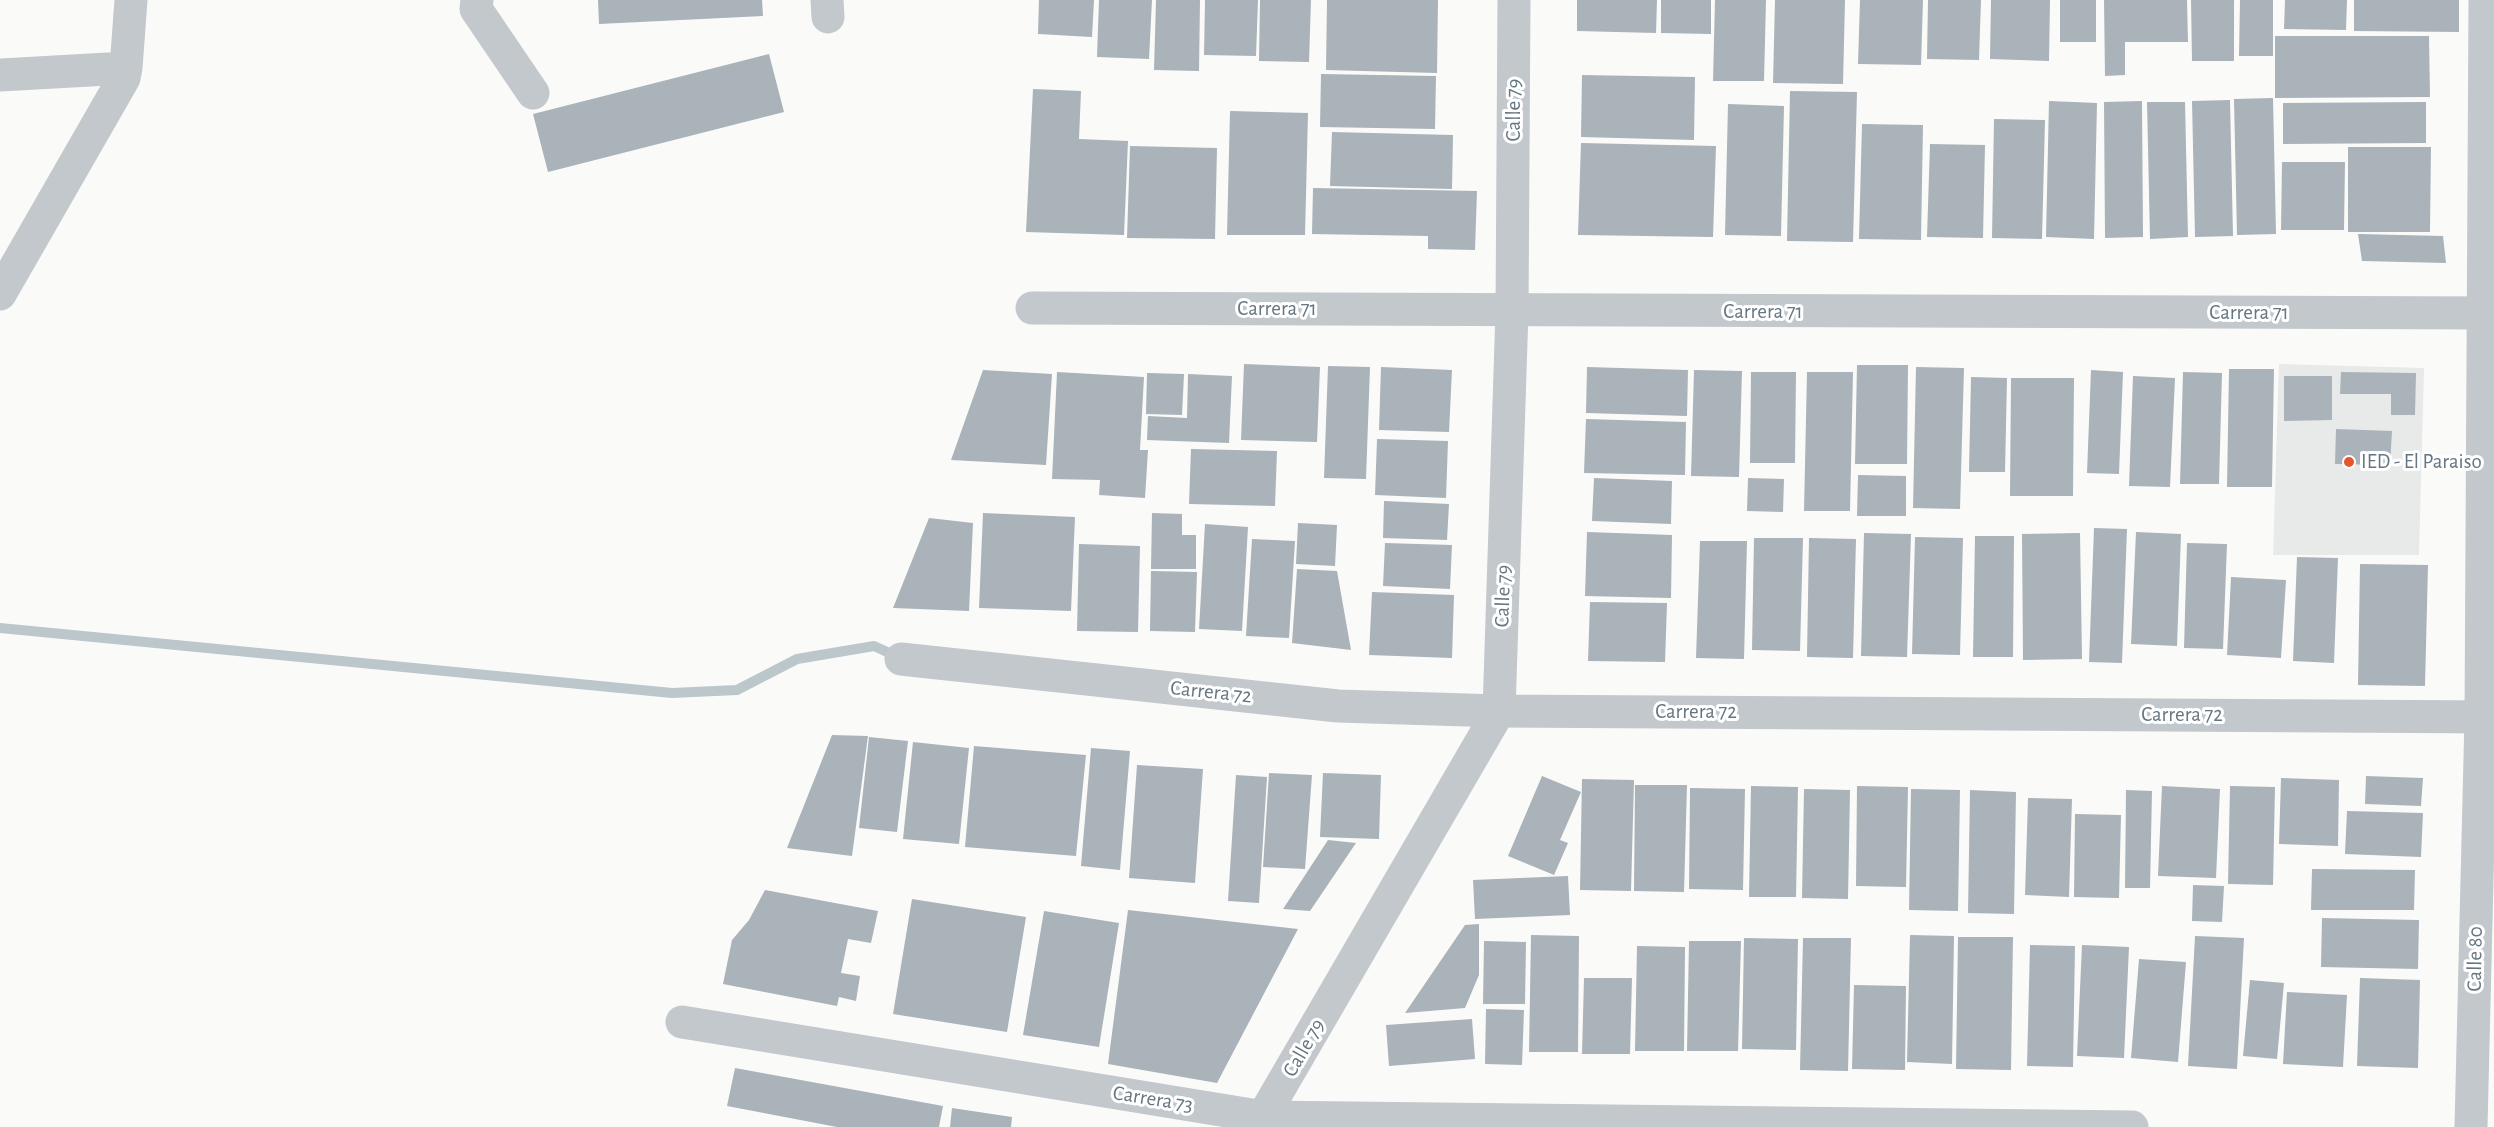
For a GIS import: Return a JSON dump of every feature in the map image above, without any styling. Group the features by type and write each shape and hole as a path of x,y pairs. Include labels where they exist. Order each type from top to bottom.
{"street":[{"path":"0,294 124,78 131,0"},
{"path":"477,0 476,9 533,93"},
{"name":"Calle 79","path":"1260,1122 1499,711 1512,311 1514,0"},
{"name":"Calle 80","path":"2471,1127 2488,717 2489,313 2485,0"},
{"path":"0,75 126,68"},
{"name":"Carrera 71","path":"1032,308 2489,313"},
{"name":"Carrera 72","path":"901,659 1338,706 1499,711 2488,717"},
{"name":"Carrera 73","path":"682,1022 1260,1122 2132,1127"}],"shaded area":[{"name":"IED - El Paraiso","path":"2279,364 2424,368 2419,555 2273,555"}],"building":[{"path":"598,0 762,0 763,16 599,24"},
{"path":"1039,0 1094,0 1092,37 1038,34"},
{"path":"1099,0 1152,0 1149,59 1097,57"},
{"path":"1156,0 1200,0 1199,71 1154,70"},
{"path":"1205,0 1258,0 1256,56 1204,55"},
{"path":"1260,0 1311,0 1309,62 1259,61"},
{"path":"1327,0 1438,0 1437,73 1326,70"},
{"path":"1577,0 1657,0 1656,33 1577,31"},
{"path":"1661,0 1711,0 1711,34 1661,33"},
{"path":"1715,0 1766,0 1764,81 1713,81"},
{"path":"1775,0 1845,0 1843,84 1773,83"},
{"path":"1860,0 1923,0 1921,65 1858,64"},
{"path":"1928,0 1981,0 1979,60 1927,59"},
{"path":"1991,0 2050,0 2049,61 1990,59"},
{"path":"2060,0 2096,0 2096,42 2060,42"},
{"path":"2104,0 2187,0 2188,42 2125,42 2125,75 2105,76"},
{"path":"2191,0 2234,0 2234,61 2192,61"},
{"path":"2240,0 2273,0 2273,56 2239,56"},
{"path":"2285,0 2347,0 2346,30 2284,29"},
{"path":"2354,0 2459,0 2459,32 2354,31"},
{"path":"2275,36 2429,36 2430,97 2275,98"},
{"path":"769,54 784,112 548,172 533,114"},
{"path":"1321,74 1436,76 1435,129 1320,127"},
{"path":"1582,75 1695,77 1694,140 1581,137"},
{"path":"1033,89 1081,91 1079,139 1128,141 1124,235 1026,232"},
{"path":"1790,91 1857,92 1853,242 1787,241"},
{"path":"2273,98 2276,234 2237,235 2234,99"},
{"path":"2230,100 2233,236 2195,237 2192,101"},
{"path":"2049,101 2097,103 2094,239 2046,237"},
{"path":"2142,101 2143,237 2105,238 2104,102"},
{"path":"2147,102 2185,102 2188,237 2150,239"},
{"path":"2426,102 2426,143 2283,144 2283,103"},
{"path":"1728,104 1784,106 1781,236 1725,235"},
{"path":"1230,111 1308,113 1305,235 1227,235"},
{"path":"1994,119 2045,120 2042,239 1992,238"},
{"path":"1862,124 1923,125 1921,240 1859,239"},
{"path":"1332,132 1453,135 1452,189 1330,186"},
{"path":"1581,143 1716,146 1713,237 1578,235"},
{"path":"1930,144 1985,145 1983,238 1927,237"},
{"path":"1130,146 1217,148 1215,239 1127,238"},
{"path":"2348,147 2431,147 2430,232 2348,232"},
{"path":"2282,162 2345,162 2344,230 2281,230"},
{"path":"1313,188 1477,191 1475,250 1428,249 1428,236 1312,234"},
{"path":"2358,234 2443,236 2446,263 2362,261"},
{"path":"1244,364 1320,367 1317,442 1241,440"},
{"path":"1857,365 1908,365 1907,464 1855,464"},
{"path":"1328,366 1370,367 1366,479 1324,478"},
{"path":"1381,367 1452,370 1449,432 1379,430"},
{"path":"1587,367 1688,370 1687,416 1586,413"},
{"path":"1916,367 1964,368 1960,509 1913,508"},
{"path":"2229,369 2274,369 2272,487 2227,487"},
{"path":"983,370 1052,374 1046,465 951,460"},
{"path":"1694,370 1742,371 1739,477 1691,476"},
{"path":"2091,370 2123,372 2119,474 2087,473"},
{"path":"1057,372 1144,377 1140,450 1148,450 1145,498 1099,495 1100,480 1052,479"},
{"path":"1751,372 1796,372 1795,463 1750,463"},
{"path":"1807,372 1853,372 1850,511 1804,511"},
{"path":"2183,372 2222,373 2219,484 2180,484"},
{"path":"2341,372 2416,373 2415,415 2391,415 2391,394 2340,394"},
{"path":"1147,373 1184,374 1182,415 1146,414"},
{"path":"1188,374 1232,376 1229,443 1147,440 1148,416 1187,418"},
{"path":"2133,376 2175,378 2170,487 2129,486"},
{"path":"2284,376 2332,376 2332,420 2284,421"},
{"path":"1971,377 2007,378 2005,472 1969,472"},
{"path":"2011,378 2074,378 2073,496 2010,496"},
{"path":"1586,419 1686,422 1685,475 1584,473"},
{"path":"2336,429 2392,431 2390,465 2335,464"},
{"path":"1377,439 1448,441 1446,498 1375,495"},
{"path":"1191,449 1277,451 1275,506 1189,504"},
{"path":"1858,475 1906,476 1906,516 1857,516"},
{"path":"1594,478 1672,481 1671,524 1592,521"},
{"path":"1748,478 1784,479 1783,512 1747,511"},
{"path":"1384,501 1449,504 1447,540 1383,538"},
{"path":"983,513 1075,517 1071,611 979,608"},
{"path":"1152,513 1182,514 1182,535 1196,535 1196,569 1151,569"},
{"path":"929,518 973,523 969,611 893,608"},
{"path":"1298,523 1337,525 1335,566 1296,564"},
{"path":"1205,524 1248,527 1242,631 1199,629"},
{"path":"2094,528 2127,529 2122,663 2089,662"},
{"path":"1587,532 1672,535 1671,598 1585,596"},
{"path":"2136,532 2181,534 2177,646 2131,644"},
{"path":"1864,533 1911,534 1907,657 1861,656"},
{"path":"2080,533 2082,659 2023,660 2022,534"},
{"path":"1975,536 2014,536 2013,657 1973,657"},
{"path":"1915,537 1963,538 1960,655 1912,654"},
{"path":"1754,538 1803,538 1800,651 1752,650"},
{"path":"1809,538 1856,539 1853,658 1807,657"},
{"path":"1252,539 1295,541 1289,638 1246,636"},
{"path":"1700,541 1747,541 1744,659 1696,658"},
{"path":"1385,543 1452,545 1450,589 1383,586"},
{"path":"2187,543 2227,544 2223,649 2184,648"},
{"path":"1079,544 1140,546 1138,632 1077,631"},
{"path":"2297,557 2338,558 2334,663 2293,661"},
{"path":"2360,564 2428,565 2425,686 2358,685"},
{"path":"1297,569 1337,571 1351,650 1292,643"},
{"path":"1151,571 1197,572 1195,632 1150,631"},
{"path":"2231,577 2286,580 2281,658 2227,655"},
{"path":"1372,592 1454,595 1452,658 1369,655"},
{"path":"1590,602 1667,603 1665,662 1588,661"},
{"path":"832,735 868,736 852,856 787,848"},
{"path":"869,737 908,741 897,832 859,828"},
{"path":"913,742 969,748 959,844 903,839"},
{"path":"974,746 1086,755 1076,856 965,847"},
{"path":"1091,748 1130,751 1120,870 1081,866"},
{"path":"1137,765 1203,769 1195,883 1129,878"},
{"path":"1269,773 1312,775 1305,869 1263,867"},
{"path":"1323,773 1381,775 1379,839 1320,837"},
{"path":"1236,775 1267,777 1259,903 1228,901"},
{"path":"1542,776 1581,792 1560,840 1568,843 1554,875 1508,856"},
{"path":"2366,776 2423,778 2421,806 2365,804"},
{"path":"2281,778 2339,780 2338,846 2279,844"},
{"path":"1582,779 1634,780 1631,891 1580,890"},
{"path":"1635,785 1687,785 1684,892 1634,891"},
{"path":"1751,786 1798,787 1796,897 1749,897"},
{"path":"1857,786 1908,787 1906,887 1856,886"},
{"path":"2162,786 2220,789 2216,878 2158,876"},
{"path":"2230,786 2275,787 2273,885 2228,884"},
{"path":"1690,788 1745,789 1743,890 1689,889"},
{"path":"1804,789 1850,790 1848,899 1802,898"},
{"path":"1911,789 1960,790 1958,911 1909,910"},
{"path":"1970,790 2016,792 2014,914 1968,913"},
{"path":"2126,790 2152,791 2150,888 2125,888"},
{"path":"2028,798 2072,799 2069,897 2025,895"},
{"path":"2347,811 2423,813 2421,857 2345,854"},
{"path":"2075,814 2121,815 2119,898 2074,897"},
{"path":"1328,840 1356,843 1310,911 1283,909"},
{"path":"2312,869 2415,870 2414,910 2311,910"},
{"path":"1568,876 1570,915 1475,919 1473,880"},
{"path":"2193,885 2224,886 2222,922 2192,921"},
{"path":"765,890 878,911 871,943 848,939 841,973 860,976 856,1001 839,997 837,1006 723,984 732,940 749,920"},
{"path":"912,899 1026,917 1007,1032 893,1014"},
{"path":"1128,910 1298,929 1217,1083 1108,1064"},
{"path":"1044,911 1119,923 1099,1047 1023,1035"},
{"path":"2322,918 2419,920 2418,969 2321,967"},
{"path":"1479,924 1479,975 1465,1008 1405,1013 1465,925"},
{"path":"1531,935 1579,936 1578,1052 1529,1052"},
{"path":"1910,935 1954,936 1952,1064 1907,1062"},
{"path":"2195,936 2244,938 2237,1069 2188,1066"},
{"path":"1958,937 2013,937 2011,1070 1956,1069"},
{"path":"1744,938 1798,939 1796,1050 1742,1049"},
{"path":"1803,938 1851,938 1848,1071 1800,1070"},
{"path":"1484,941 1526,942 1525,1004 1483,1004"},
{"path":"1689,941 1741,941 1738,1051 1687,1051"},
{"path":"2030,945 2075,946 2073,1067 2027,1066"},
{"path":"2082,945 2129,947 2124,1058 2077,1056"},
{"path":"1637,946 1685,947 1684,1051 1635,1051"},
{"path":"2139,959 2186,962 2178,1062 2131,1058"},
{"path":"1584,978 1632,978 1630,1054 1582,1054"},
{"path":"2360,978 2420,980 2418,1068 2357,1066"},
{"path":"2250,980 2284,983 2277,1059 2243,1056"},
{"path":"1854,985 1906,986 1905,1070 1852,1069"},
{"path":"2287,992 2347,995 2343,1067 2283,1064"},
{"path":"1486,1009 1524,1010 1522,1065 1485,1064"},
{"path":"1472,1019 1475,1059 1389,1066 1386,1025"},
{"path":"735,1068 943,1106 939,1127 837,1127 727,1106"},
{"path":"952,1108 1012,1117 1011,1127 950,1127"}],"waterway":[{"path":"0,628 672,693 737,690 797,659 874,646 898,657"}],"place":[{"name":"IED - El Paraiso","path":"2349,462"}]}
